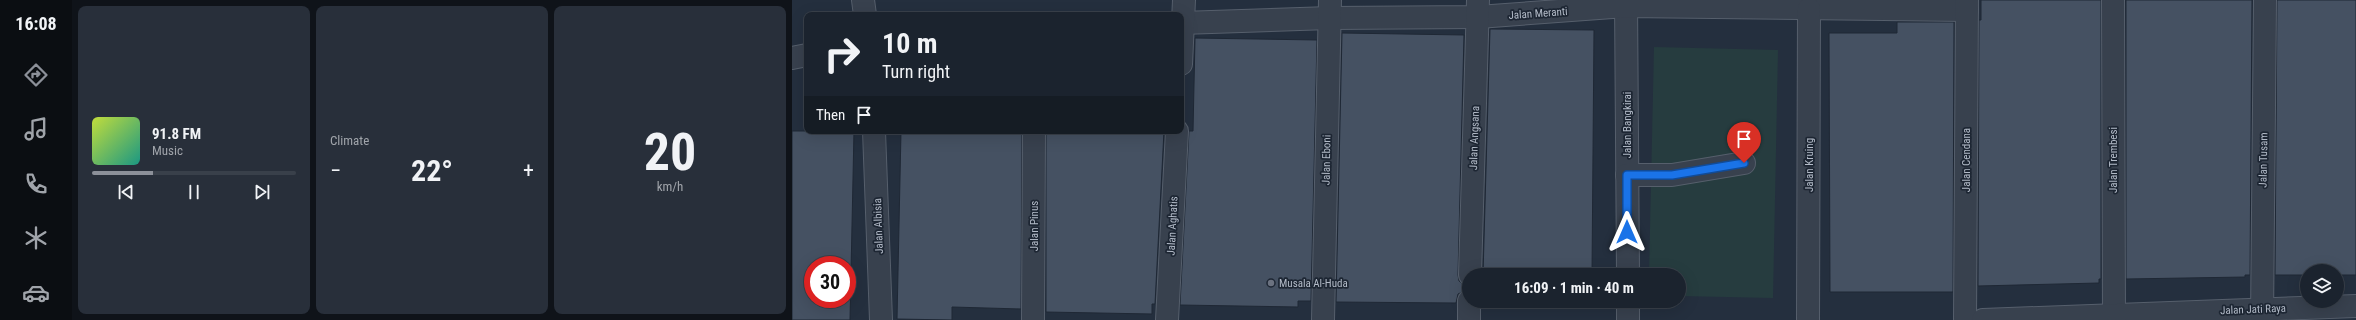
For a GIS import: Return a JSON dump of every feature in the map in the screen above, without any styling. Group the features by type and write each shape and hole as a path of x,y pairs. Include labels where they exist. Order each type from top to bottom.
{"street":[{"path":"863,0 865,12"},
{"path":"1183,12 1184,0"},
{"name":"Jalan Trembesi","path":"2113,0 2114,317"},
{"name":"Jalan Tusam","path":"2262,314 2265,0"},
{"name":"Jalan Meranti","path":"1184,23 1330,9 1478,9 1626,3 1809,9 1967,5"},
{"name":"Jalan Bangkirai","path":"1626,3 1628,268"},
{"name":"Jalan Cendana","path":"1965,320 1967,5"},
{"name":"Jalan Eboni","path":"1323,320 1330,9"},
{"name":"Jalan Angsana","path":"1470,268 1478,9"},
{"name":"Jalan Kruing","path":"1808,320 1809,9"},
{"path":"792,58 804,56"},
{"name":"Jalan Albisia","path":"874,134 881,320"},
{"name":"Jalan Pinus","path":"1033,320 1034,134"},
{"name":"Jalan Aghatis","path":"1167,320 1177,134"},
{"path":"1627,175 1672,175 1744,163"},
{"name":"Jalan Jati Raya","path":"1983,320 2262,314 2356,306"},
{"path":"1469,320 1470,308"},
{"path":"1628,308 1628,320"}],"green space":[{"path":"1654,47 1778,50 1773,298 1686,296 1686,268 1649,268"}],"building":[{"path":"1981,0 2101,0 2101,279 2099,279 2099,283 1978,286 1979,20 1981,20"},
{"path":"2126,0 2252,0 2250,275 2245,275 2245,277 2126,279"},
{"path":"2277,0 2356,0 2356,275 2344,275 2344,264 2300,264 2300,275 2275,275"},
{"path":"1897,22 1954,22 1953,292 1830,292 1829,33 1897,33"},
{"path":"1490,29 1594,30 1592,268 1483,268"},
{"path":"1342,33 1464,35 1458,275 1459,281 1462,283 1462,292 1458,294 1456,303 1336,302"},
{"path":"1195,38 1317,40 1311,301 1298,301 1298,307 1180,305 1189,131 1193,131"},
{"path":"792,131 804,131 804,134 854,134 851,256 804,256 804,308 850,308 850,320 792,320"},
{"path":"901,134 1022,134 1021,309 952,307 952,320 897,319"},
{"path":"1046,134 1164,134 1155,304 1152,304 1152,314 1046,312"}],"place":[{"name":"Musala Al-Huda","path":"1271,283"}],"route":[{"path":"1627,232 1627,175 1672,175 1744,163"}]}
